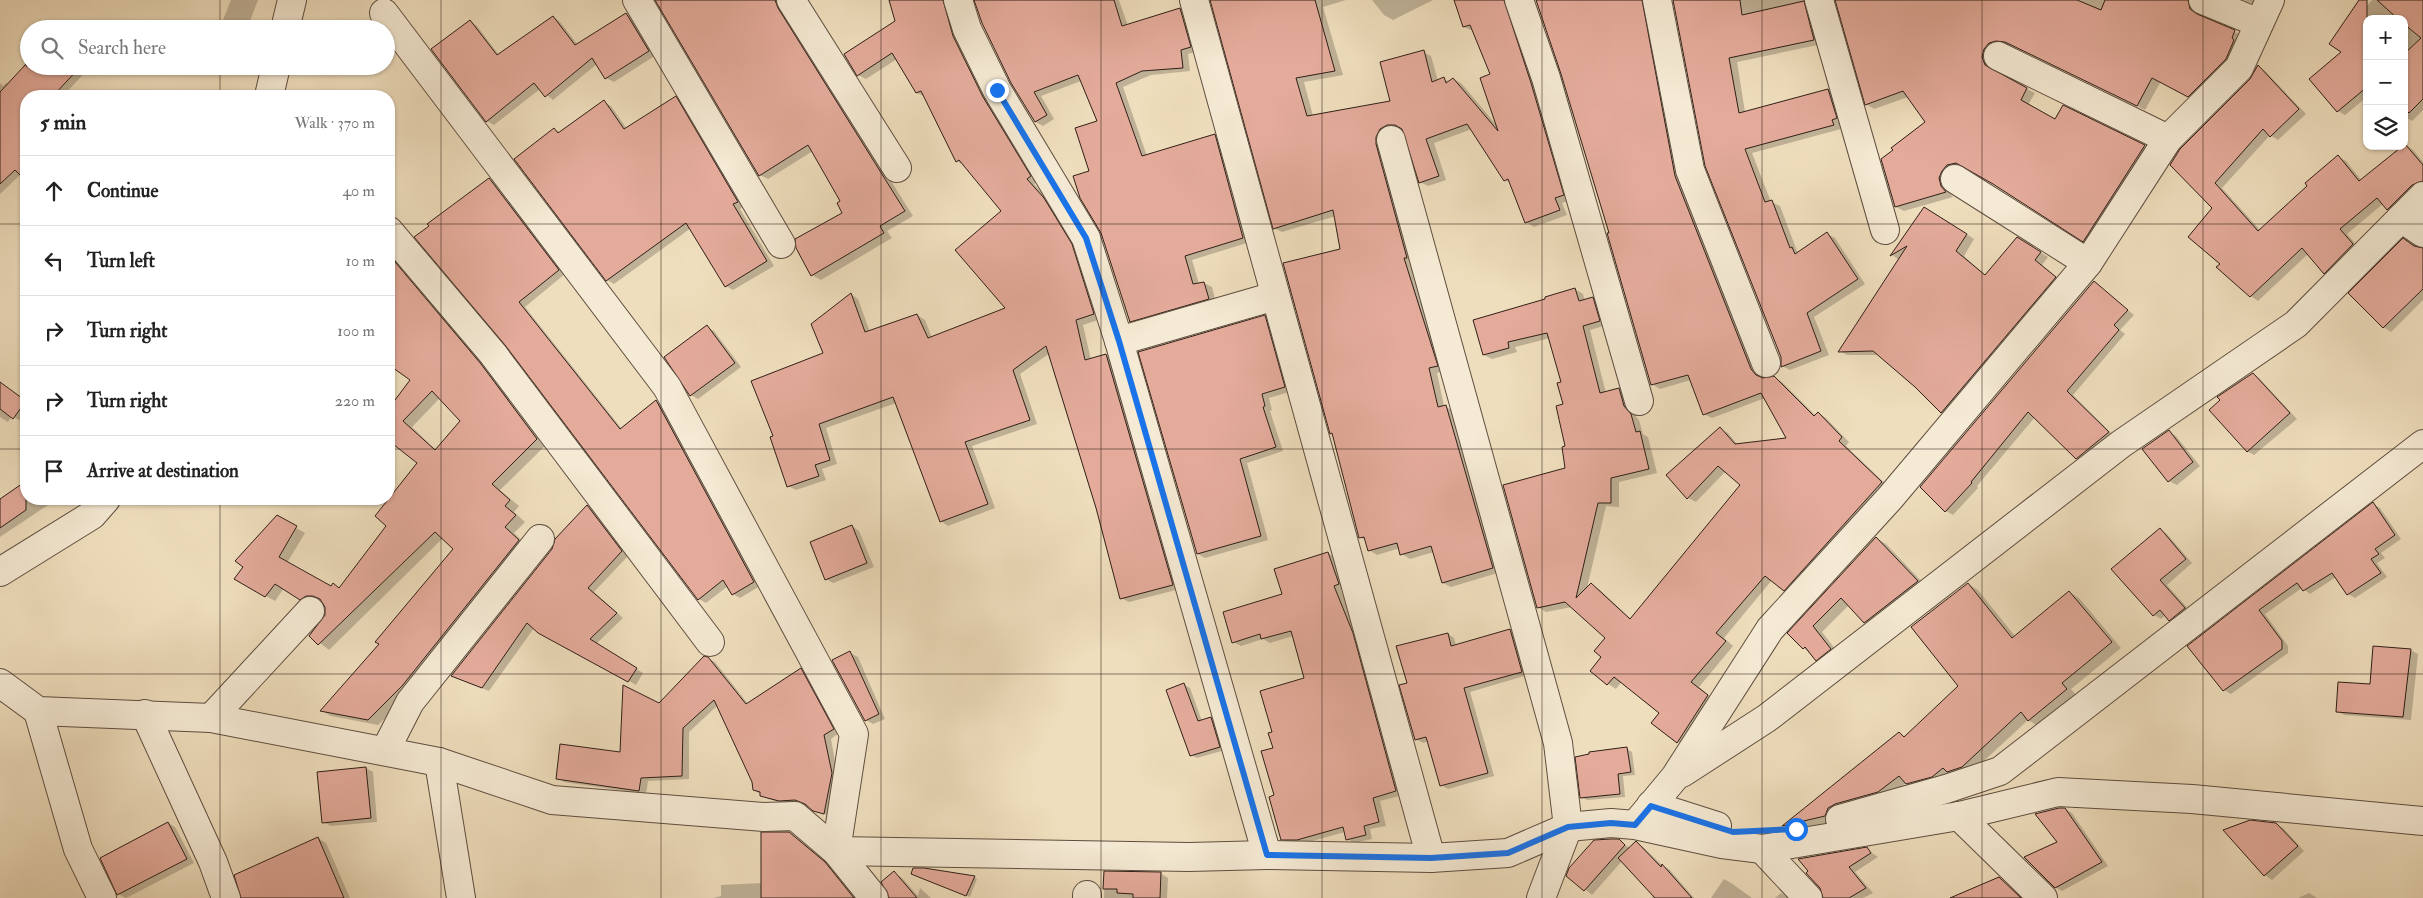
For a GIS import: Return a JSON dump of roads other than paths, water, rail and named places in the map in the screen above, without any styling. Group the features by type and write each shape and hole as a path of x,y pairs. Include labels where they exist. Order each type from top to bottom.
{"street":[{"path":"287,20 292,0"},
{"path":"636,0 781,244"},
{"path":"791,0 897,168"},
{"path":"958,0 967,29 997,90 1086,238 1119,341 1267,855"},
{"path":"1194,0 1431,858"},
{"path":"1519,0 1546,78 1639,401"},
{"path":"1656,0 1690,170 1766,362"},
{"path":"1819,0 1885,230"},
{"path":"1643,815 1675,777 1770,629 1890,498 2088,263 2168,139 2240,68 2265,12 2203,0"},
{"path":"384,14 389,20"},
{"path":"395,29 672,395 854,734 836,851"},
{"path":"1998,56 2168,139"},
{"path":"270,90 274,75"},
{"path":"1391,140 1558,743 1568,827 1550,893"},
{"path":"1955,180 2088,263"},
{"path":"1675,777 1767,718 2121,444 2296,324 2412,226 2423,196"},
{"path":"395,238 493,354 710,642"},
{"path":"1119,341 1275,296"},
{"path":"836,851 1189,857 1267,855 1431,858 1508,853 1568,827 1611,823 1643,815 1733,832 1796,829 1870,812 2000,771 2423,444"},
{"path":"0,572 92,515 101,505"},
{"path":"386,752 410,702 540,539"},
{"path":"211,718 310,610"},
{"path":"0,683 38,711 211,718 439,762 552,800 764,817 795,816 836,851 874,898"},
{"path":"38,711 78,849 102,898"},
{"path":"145,714 213,862 226,898"},
{"path":"439,762 461,898"},
{"path":"2000,771 2018,802"},
{"path":"1643,815 1722,844 1762,849 1959,816 2058,792 2192,799 2423,820"},
{"path":"1959,816 2043,898"},
{"path":"1762,849 1808,898"}]}
